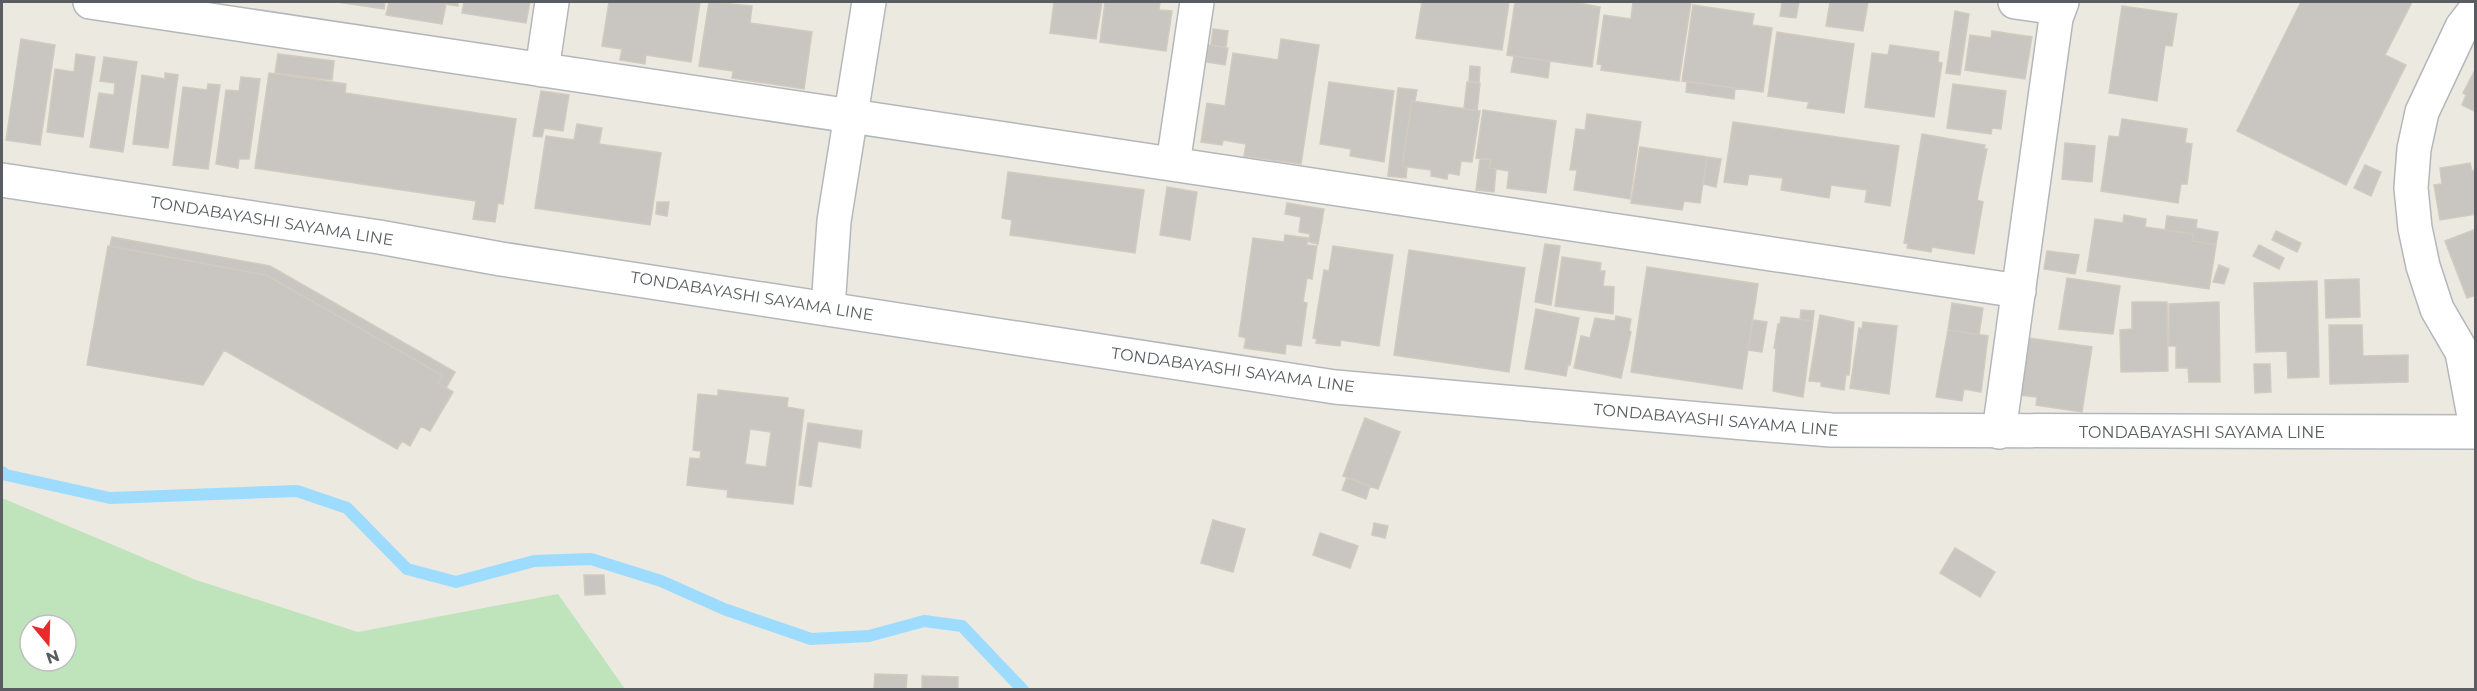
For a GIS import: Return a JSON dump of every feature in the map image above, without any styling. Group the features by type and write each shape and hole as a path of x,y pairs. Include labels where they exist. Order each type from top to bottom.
{"street":[{"path":"90,2 2019,291"},
{"path":"542,70 552,2"},
{"path":"828,308 834,221 870,2"},
{"path":"1173,164 1197,2"},
{"path":"1999,432 2060,5 2015,2"},
{"path":"2475,9 2462,27 2422,112 2414,149 2411,189 2415,228 2423,266 2437,309 2462,352 2475,427"},
{"name":"TONDABAYASHI SAYAMA LINE","path":"2,180 1335,387 1831,430 2475,432"}],"green space":[{"path":"2,498 196,580 358,632 558,594 625,689 2,689"}],"building":[{"path":"337,2 385,2 384,9"},
{"path":"389,2 458,2 458,6 446,4 442,24 386,15"},
{"path":"464,2 530,2 526,23 462,13"},
{"path":"609,2 700,2 691,62 646,55 645,64 620,60 622,49 602,46"},
{"path":"709,2 752,6 750,23 812,32 804,89 732,78 733,71 699,66"},
{"path":"1054,2 1102,2 1096,39 1050,33"},
{"path":"1105,2 1160,2 1159,10 1172,11 1166,51 1100,42"},
{"path":"1422,2 1509,2 1502,50 1416,38"},
{"path":"1515,2 1574,2 1600,7 1592,67 1507,55"},
{"path":"1633,2 1691,2 1679,81 1601,70 1602,65 1597,64 1604,15 1631,19"},
{"path":"1782,2 1799,2 1796,18 1780,16"},
{"path":"1830,2 1868,2 1863,31 1826,26"},
{"path":"2301,2 2412,2 2385,55 2406,65 2346,185 2237,131"},
{"path":"1693,5 1754,14 1752,25 1772,28 1763,92 1682,81"},
{"path":"2122,6 2177,14 2172,46 2165,45 2157,101 2109,93"},
{"path":"1955,11 1969,14 1960,75 1946,73"},
{"path":"1213,29 1228,31 1226,47 1211,45"},
{"path":"1992,31 2032,37 2025,79 1965,70 1970,35 1991,38"},
{"path":"1777,32 1854,44 1844,113 1807,108 1809,102 1768,96"},
{"path":"21,39 55,45 40,145 6,140"},
{"path":"1281,39 1319,45 1301,164 1244,156 1246,144 1223,140 1222,145 1201,142 1207,103 1225,106 1233,53 1278,60"},
{"path":"1209,45 1228,48 1225,65 1206,62"},
{"path":"1890,45 1939,52 1938,62 1942,63 1934,117 1865,107 1872,53 1888,55"},
{"path":"76,54 95,57 83,137 47,132 55,69 74,72"},
{"path":"278,54 334,61 332,80 275,73"},
{"path":"1514,56 1550,61 1548,78 1511,72"},
{"path":"104,57 137,62 123,152 90,147 99,93 114,95 115,83 100,81"},
{"path":"1470,66 1480,67 1479,82 1469,81"},
{"path":"2476,68 2476,112 2462,105 2466,95 2463,93"},
{"path":"165,73 178,75 168,148 133,144 142,75 165,79"},
{"path":"269,73 346,84 345,93 516,119 503,204 498,203 495,222 473,219 476,201 255,168"},
{"path":"241,77 260,79 249,159 239,159 238,168 216,164 226,90 239,91"},
{"path":"1687,81 1735,88 1734,99 1686,92"},
{"path":"1329,82 1394,91 1384,162 1350,156 1351,149 1320,144"},
{"path":"1467,82 1480,83 1477,111 1464,109"},
{"path":"208,84 220,85 208,169 173,165 183,87 207,90"},
{"path":"1953,84 2006,91 2001,129 1992,128 1991,134 1947,128"},
{"path":"1398,88 1417,90 1415,101 1412,101 1402,166 1407,167 1406,178 1388,176"},
{"path":"541,91 569,95 563,131 544,128 542,137 533,136"},
{"path":"1412,101 1480,111 1472,162 1461,161 1459,175 1448,173 1447,179 1431,176 1431,170 1402,166"},
{"path":"1483,110 1556,121 1546,193 1507,188 1509,171 1489,168 1491,160 1476,158"},
{"path":"1587,114 1641,122 1630,199 1574,190 1577,170 1570,170 1576,129 1585,130"},
{"path":"2122,119 2187,129 2185,143 2192,144 2187,184 2181,184 2178,203 2101,191 2109,136 2119,137"},
{"path":"1733,122 1899,146 1890,206 1865,202 1867,190 1831,185 1829,198 1781,190 1783,178 1749,174 1747,185 1724,182"},
{"path":"577,124 602,128 599,144 661,153 650,225 535,208 546,136 574,140"},
{"path":"1922,134 1985,145 1984,149 1987,149 1977,200 1983,202 1974,254 1932,247 1931,252 1907,248 1908,244 1904,243"},
{"path":"2065,143 2095,146 2092,182 2062,179"},
{"path":"1640,147 1707,157 1700,203 1684,201 1682,210 1631,203"},
{"path":"1707,157 1721,159 1716,187 1703,184"},
{"path":"1480,159 1491,160 1489,168 1496,169 1494,192 1476,190"},
{"path":"2470,163 2472,171 2476,170 2476,214 2440,220 2434,185 2442,184 2440,168"},
{"path":"2365,165 2381,172 2371,196 2354,188"},
{"path":"1008,172 1144,190 1135,253 1010,235 1012,220 1002,218"},
{"path":"1167,187 1197,192 1190,240 1160,235"},
{"path":"657,202 669,202 667,216 656,214"},
{"path":"1287,203 1324,209 1318,244 1309,242 1310,234 1299,232 1301,217 1285,214"},
{"path":"2124,215 2146,219 2145,227 2193,234 2192,241 2216,245 2209,289 2087,271 2095,219 2123,223"},
{"path":"2167,216 2197,220 2196,228 2218,232 2216,245 2192,241 2193,234 2165,230"},
{"path":"2476,229 2476,295 2467,298 2445,241"},
{"path":"2276,231 2301,243 2297,252 2272,240"},
{"path":"1285,235 1308,238 1307,245 1317,246 1312,279 1307,278 1303,302 1307,303 1301,346 1286,344 1285,354 1244,348 1246,338 1239,336 1253,238 1284,242"},
{"path":"112,237 270,266 455,372 446,388 438,383 442,375 266,275 110,246"},
{"path":"1545,244 1560,246 1551,305 1535,302"},
{"path":"2259,245 2284,258 2279,269 2253,256"},
{"path":"108,246 266,275 442,375 438,383 453,392 430,431 421,426 410,446 402,441 397,449 224,350 203,385 87,365"},
{"path":"1333,246 1393,255 1379,346 1341,340 1340,346 1316,343 1317,339 1313,338 1324,270 1329,271"},
{"path":"1409,250 1525,268 1509,372 1394,355"},
{"path":"2047,251 2079,255 2075,274 2044,269"},
{"path":"1562,257 1601,263 1600,271 1605,271 1603,286 1614,287 1613,314 1555,306"},
{"path":"2219,265 2229,269 2224,284 2213,282"},
{"path":"1647,267 1758,284 1742,389 1631,372"},
{"path":"2067,278 2120,286 2113,334 2059,329"},
{"path":"2359,279 2360,317 2326,318 2325,280"},
{"path":"2317,281 2319,377 2288,378 2287,351 2256,352 2254,283"},
{"path":"2132,302 2167,302 2168,371 2121,372 2120,330 2132,329"},
{"path":"2219,302 2220,382 2189,382 2188,368 2176,368 2176,346 2169,346 2169,304"},
{"path":"1952,303 1983,308 1979,335 1948,330"},
{"path":"1536,309 1579,318 1566,376 1525,369"},
{"path":"1801,310 1814,311 1813,321 1800,319"},
{"path":"1820,315 1854,322 1849,375 1846,375 1844,390 1821,386 1821,382 1809,381"},
{"path":"1616,316 1631,319 1629,330 1631,332 1621,378 1574,368 1581,336 1590,338 1595,318 1615,321"},
{"path":"1781,317 1813,321 1803,397 1773,391 1776,348 1774,348"},
{"path":"1753,320 1767,322 1762,352 1748,350"},
{"path":"1863,322 1897,326 1889,394 1850,388 1859,328 1862,329"},
{"path":"2329,325 2362,325 2363,356 2408,355 2408,382 2330,384"},
{"path":"1948,330 1988,336 1981,392 1964,389 1962,401 1936,397"},
{"path":"2029,338 2092,347 2082,412 2036,405 2037,397 2020,395"},
{"path":"2254,364 2270,364 2271,392 2255,393"},
{"path":"718,390 788,398 787,407 804,410 793,504 727,497 728,490 687,485 690,458 700,459 701,451 693,450 698,394 718,396","holes":["750,429 771,432 766,467 745,464"]},
{"path":"1365,418 1400,432 1378,489 1343,476"},
{"path":"808,423 862,431 860,448 818,441 811,487 799,485"},
{"path":"1347,477 1370,486 1366,499 1342,490"},
{"path":"1213,520 1245,529 1233,572 1201,563"},
{"path":"1374,523 1388,526 1385,538 1372,535"},
{"path":"1320,533 1358,546 1350,568 1313,555"},
{"path":"1955,548 1995,572 1980,597 1940,573"},
{"path":"584,575 604,575 605,594 585,595"},
{"path":"875,674 907,675 906,690 874,688"},
{"path":"922,676 958,677 958,690 922,690"}],"waterway":[{"path":"2,472 6,475 110,498 297,491 347,508 407,569 456,582 534,561 591,559 661,581 724,609 811,639 869,636 924,621 962,626 1023,690"}]}
